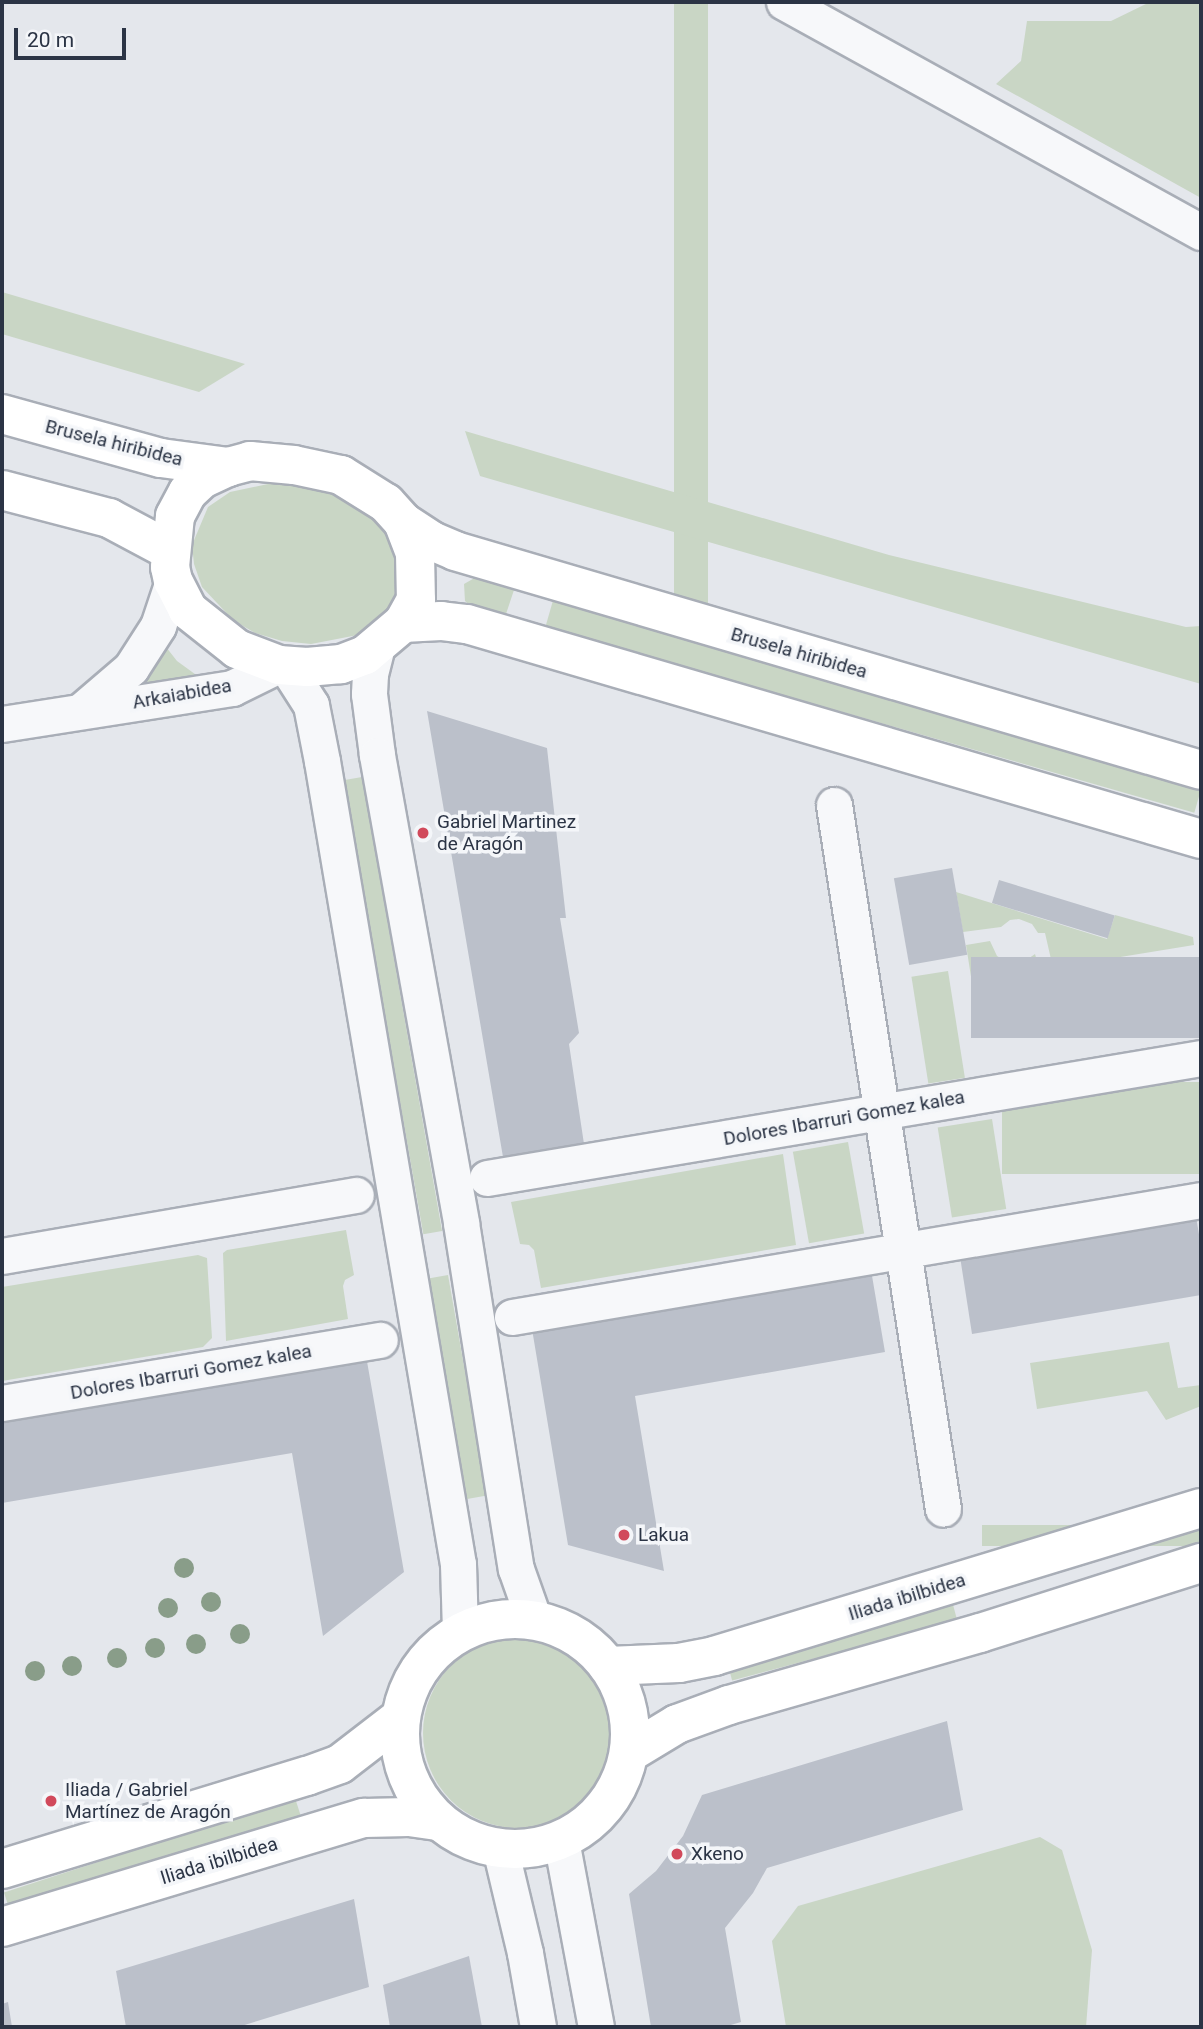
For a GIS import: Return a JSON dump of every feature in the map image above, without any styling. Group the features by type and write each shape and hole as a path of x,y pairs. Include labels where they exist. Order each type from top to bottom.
{"street":[{"path":"784,2 1201,232"},
{"name":"Brusela hiribidea","path":"2,414 161,458 228,467"},
{"path":"534,1620 516,1569 461,1223 377,755 369,694 370,674 390,634 416,600 418,582 415,554 403,522 386,503 341,475 250,461 228,467 202,479 188,492 175,516 171,565 188,610 237,649 282,666 341,664 390,634 441,621 467,624 1201,839"},
{"path":"2,490 109,518 171,565"},
{"name":"Brusela hiribidea","path":"403,522 432,541 455,551 1201,770"},
{"name":"Arkaiabidea","path":"82,710 131,668 158,626 171,565"},
{"path":"282,666 311,705 322,761 458,1564 460,1632"},
{"name":"Arkaiabidea","path":"2,724 232,688 282,666"},
{"path":"834,805 943,1509"},
{"name":"Dolores Ibarruri Gomez kalea","path":"487,1178 1201,1058"},
{"path":"2,1256 356,1195"},
{"path":"512,1317 1201,1200"},
{"name":"Dolores Ibarruri Gomez kalea","path":"2,1403 380,1340"},
{"name":"Iliada ibilbidea","path":"608,1666 679,1662 713,1656 1201,1508"},
{"path":"629,1753 677,1724 729,1705 980,1633 1201,1563"},
{"path":"496,1620 534,1620 576,1636 594,1649 608,1666 623,1693 630,1723 629,1753 617,1789 606,1805 586,1824 561,1840 531,1848 500,1848 468,1839 439,1821 418,1794 403,1763 401,1717 408,1691 421,1668 439,1648 460,1632 496,1620"},
{"path":"2,1869 340,1764 401,1717"},
{"name":"Iliada ibilbidea","path":"2,1927 364,1818 409,1816 439,1821"},
{"path":"561,1840 596,2027"},
{"path":"500,1848 525,1952 538,2027"}],"green space":[{"path":"674,2 708,2 708,605 674,605"},
{"path":"1150,2 1201,2 1201,198 996,84 1021,61 1027,21 1111,21"},
{"path":"2,292 245,364 199,392 2,334"},
{"path":"465,431 889,555 1186,627 1201,626 1201,684 480,476"},
{"path":"282,481 311,484 357,506 379,525 396,551 400,579 395,602 381,621 363,634 311,644 282,641 255,633 233,620 202,587 194,564 192,545 208,507 230,492"},
{"path":"478,576 515,587 505,617 472,607 465,601 464,584"},
{"path":"554,597 1201,783 1194,813 545,627"},
{"path":"166,647 177,661 199,677 132,693 148,679 161,648"},
{"path":"362,777 442,1231 423,1234 343,780"},
{"path":"956,892 1107,939 1115,915 1193,937 1194,945 1053,968 1045,933 1038,933 1032,924 1019,919 1010,920 1001,927 963,932"},
{"path":"990,941 997,956 1007,962 1025,961 1035,954 1040,971 972,983 966,945"},
{"path":"948,971 965,1078 928,1083 911,977"},
{"path":"1002,1082 1201,1082 1201,1174 1002,1174"},
{"path":"992,1119 1006,1209 952,1217 938,1128"},
{"path":"848,1142 864,1234 809,1243 793,1152"},
{"path":"783,1154 796,1245 541,1288 534,1250 529,1245 520,1244 511,1202"},
{"path":"346,1230 354,1275 345,1280 343,1286 348,1319 226,1341 223,1253 227,1250"},
{"path":"198,1255 207,1258 212,1338 203,1347 2,1381 2,1287"},
{"path":"448,1275 487,1496 467,1499 428,1278"},
{"path":"1169,1342 1178,1388 1201,1385 1201,1406 1166,1420 1147,1391 1037,1409 1030,1363"},
{"path":"982,1525 1201,1525 1201,1546 982,1546"},
{"path":"952,1601 957,1620 732,1681 727,1661"},
{"path":"518,1638 554,1646 571,1654 585,1666 597,1680 605,1697 613,1733 605,1769 597,1786 585,1800 571,1812 554,1820 518,1828 482,1820 465,1812 451,1800 439,1786 431,1769 423,1733 431,1697 439,1680 451,1666 465,1654 482,1646"},
{"path":"295,1798 301,1817 10,1912 4,1893"},
{"path":"1040,1837 1062,1850 1092,1950 1086,2027 786,2027 772,1941 798,1906"}],"building":[{"path":"427,711 547,748 566,918 560,918 579,1033 569,1044 584,1144 503,1157"},
{"path":"952,868 967,955 909,965 894,878"},
{"path":"999,880 1115,915 1108,938 992,903"},
{"path":"971,957 1201,957 1201,1038 971,1038"},
{"path":"1195,1211 1201,1246 1201,1295 972,1334 959,1250"},
{"path":"870,1264 885,1352 635,1396 664,1571 568,1545 531,1323"},
{"path":"365,1350 404,1572 323,1636 292,1453 2,1503 2,1413"},
{"path":"947,1721 963,1810 767,1868 753,1893 725,1928 741,2022 724,2027 651,2027 629,1894 656,1871 683,1836 702,1795"},
{"path":"354,1899 369,1987 238,2027 126,2027 116,1971"},
{"path":"469,1956 482,2027 390,2027 383,1985"},
{"path":"8,2002 12,2027 2,2027 2,2004"}],"place":[{"name":"Gabriel Martinez de Aragón","path":"423,833"},
{"name":"Lakua","path":"624,1535"},
{"name":"Iliada / Gabriel Martínez de Aragón","path":"51,1801"},
{"name":"Xkeno","path":"677,1854"}]}
